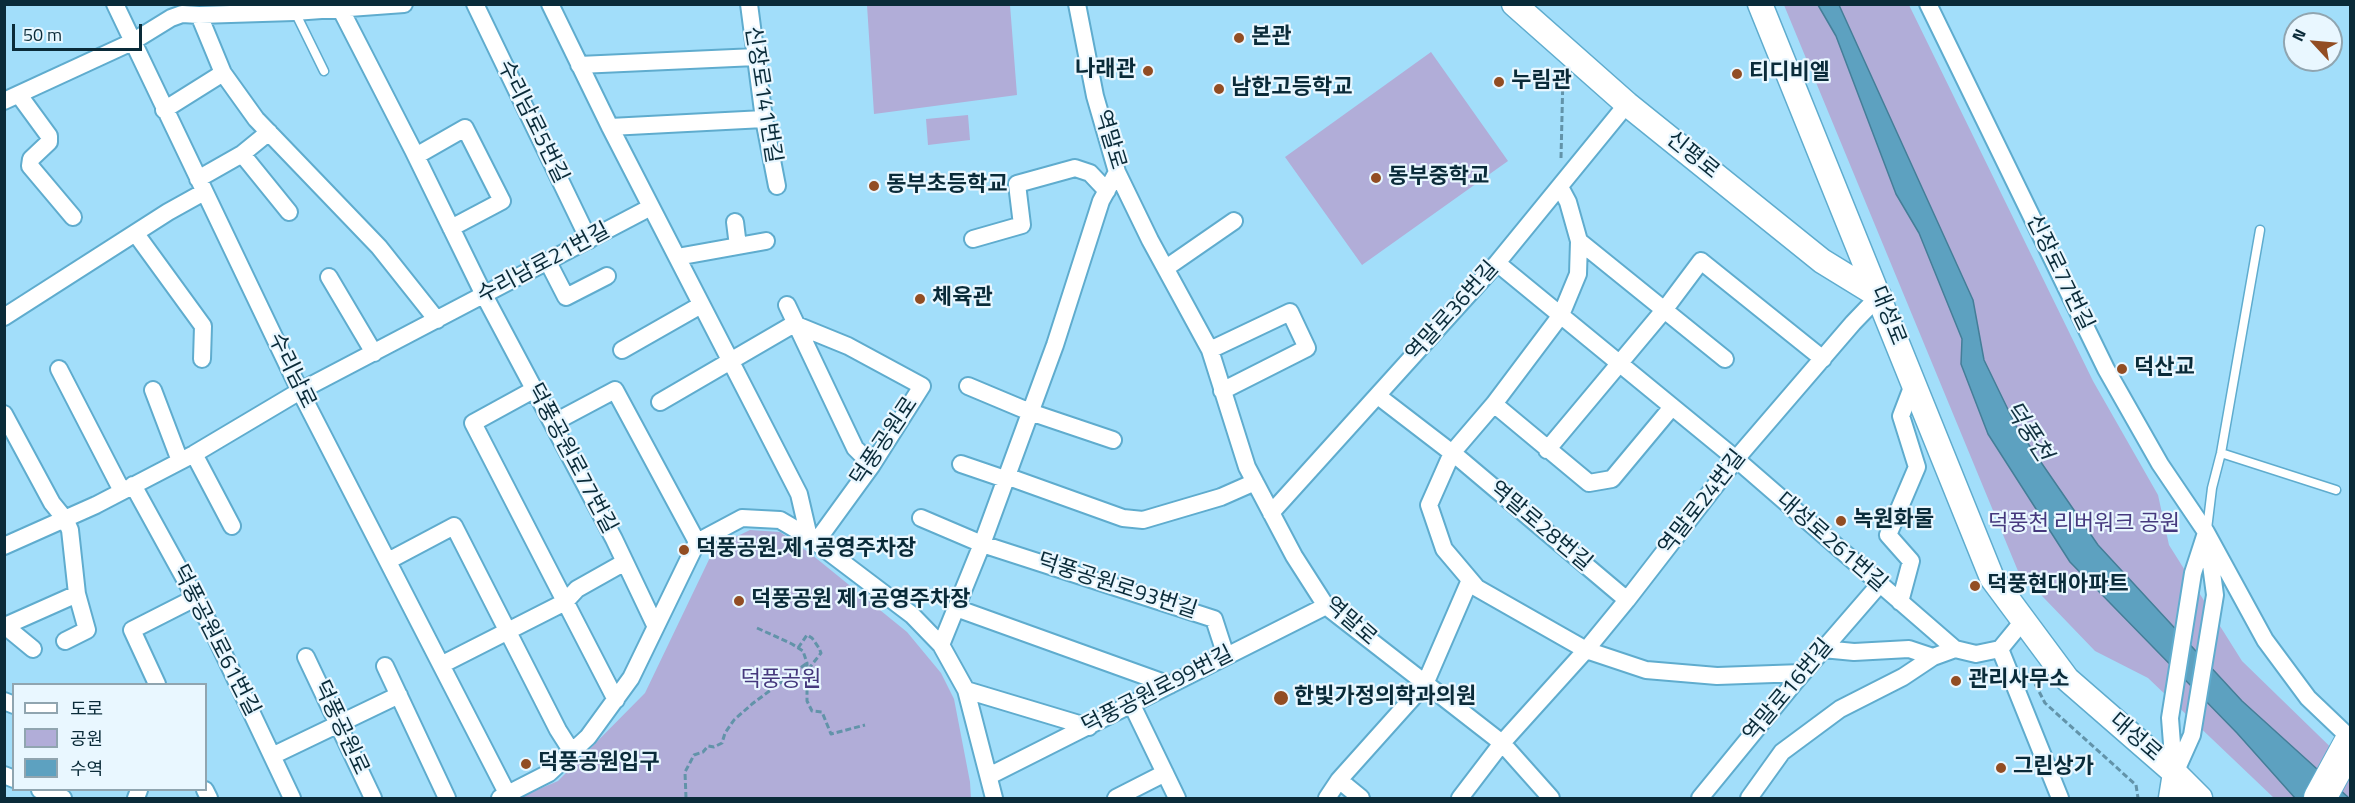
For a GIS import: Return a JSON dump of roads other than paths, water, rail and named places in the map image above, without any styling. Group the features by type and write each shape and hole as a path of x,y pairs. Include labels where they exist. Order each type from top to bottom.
{"highway":[{"path":"2319,798 2350,743"}],"street":[{"name":"수리남로","path":"115,4 300,391 441,665 504,797"},
{"path":"73,217 30,166 31,159 49,142 49,136 12,98 132,42 171,18 182,14 294,12 340,6 404,4"},
{"name":"수리남로5번길","path":"475,4 589,240"},
{"path":"550,4 700,305 799,494 812,539"},
{"name":"신장로141번길","path":"749,4 764,118 777,186"},
{"name":"역말로","path":"1077,4 1095,96 1118,172 1210,350 1247,467 1294,556 1326,606 1502,743 1551,798"},
{"name":"신평로","path":"1514,4 1627,104 1822,261 1879,296"},
{"name":"대성로","path":"1760,4 1992,578 2067,679 2175,773 2200,798"},
{"name":"신장로77번길","path":"1928,4 2106,369 2160,464 2206,532 2265,640 2308,698 2350,738"},
{"name":"덕풍공원로77번길","path":"340,6 484,295 625,562 654,626"},
{"path":"199,15 223,73 256,119 379,247 437,320"},
{"path":"579,65 756,57"},
{"path":"164,110 223,73"},
{"name":"역말로36번길","path":"1271,513 1497,263 1627,104"},
{"path":"610,127 764,118"},
{"path":"416,156 465,128 502,201 451,228"},
{"path":"4,317 168,212 269,132"},
{"path":"242,154 289,212"},
{"path":"973,239 1022,225 1017,184 1075,168 1090,173 1107,191"},
{"path":"941,645 982,544 1055,345 1101,201 1118,172"},
{"path":"1560,187 1568,202 1579,241 1578,274 1561,315 1494,404 1452,453 1429,505 1444,549 1477,588 1586,650 1646,670 1717,676 1802,673"},
{"name":"수리남로21번길","path":"4,546 128,488 187,457 300,391 651,207"},
{"path":"1166,268 1234,221"},
{"path":"735,222 738,246"},
{"path":"136,234 203,326 202,359"},
{"path":"676,257 766,241"},
{"path":"1579,241 1725,359"},
{"path":"1547,450 1665,309 1701,261 1823,359"},
{"path":"548,262 566,297 607,276"},
{"name":"대성로261번길","path":"1497,263 1736,459 1955,649"},
{"path":"329,277 374,353"},
{"name":"역말로24번길","path":"1460,798 1502,743 1586,650 1627,600 1736,459 1879,296"},
{"path":"622,350 700,305"},
{"path":"787,305 794,324 855,448 872,465"},
{"path":"1210,350 1290,312 1307,348 1222,391"},
{"path":"660,402 794,324"},
{"name":"덕풍공원로","path":"794,324 848,346 922,386 872,465 812,539"},
{"name":"덕풍공원로61번길","path":"59,369 195,598 292,798"},
{"path":"1900,602 1911,561 1888,535 1917,467 1901,416 1914,382"},
{"path":"968,386 1030,412 1113,440"},
{"path":"535,389 473,423 616,700"},
{"path":"153,390 187,457 232,526"},
{"path":"553,423 615,390 697,542"},
{"name":"역말로28번길","path":"1378,396 1452,453 1627,600"},
{"path":"1494,404 1589,483 1612,479 1672,407"},
{"path":"4,414 70,530 77,594 87,630 66,641"},
{"path":"961,464 1002,478 1006,476 1123,518 1143,520 1221,497 1254,482"},
{"path":"504,797 549,773 588,737 631,678 654,626 697,542 742,518 780,520 812,539 912,615 941,645 966,690 994,798"},
{"path":"921,518 982,544"},
{"path":"388,561 454,526 558,730 572,752"},
{"path":"2171,798 2175,773 2170,717 2193,573 2206,532"},
{"path":"2175,773 2192,735 2215,595 2206,532"},
{"name":"덕풍공원로93번길","path":"982,544 1214,619 1226,656"},
{"path":"441,665 565,602 577,589 625,562"},
{"path":"1327,798 1339,780 1425,684 1470,580"},
{"name":"역말로16번길","path":"1700,798 1802,673 1879,585"},
{"path":"33,649 4,626 77,594"},
{"path":"157,683 132,630 195,598"},
{"name":"덕풍공원로99번길","path":"989,776 1326,606"},
{"path":"956,608 1170,685"},
{"path":"1749,798 1782,752 1840,709 1903,676 1933,657 1955,649 1976,654 2000,648 2023,621"},
{"path":"2000,648 2060,798"},
{"path":"1823,649 1854,652 1909,649 1933,657"},
{"name":"덕풍공원로","path":"306,657 374,798"},
{"path":"385,666 447,798"},
{"path":"966,690 1089,727"},
{"path":"272,756 399,695"},
{"path":"1132,705 1177,798"},
{"path":"1116,798 1165,773"},
{"path":"1339,780 1361,798"},
{"path":"45,791 63,798"}],"lane":[{"path":"294,12 324,71"},
{"path":"2206,532 2212,488 2221,453 2260,230"},
{"path":"2221,453 2336,490"}],"water":[{"path":"1818,5 1839,5 1973,300 1984,360 2016,426 2098,545 2242,701 2349,798 2295,798 2237,733 2070,562 1988,434 1961,364 1962,339 1919,233 1896,194 1836,36"}],"place":[{"name":"본관","path":"1239,38"},
{"name":"나래관","path":"1148,71"},
{"name":"티디비엘","path":"1737,74"},
{"name":"누림관","path":"1499,82"},
{"name":"남한고등학교","path":"1219,89"},
{"name":"동부중학교","path":"1376,178"},
{"name":"동부초등학교","path":"874,186"},
{"name":"체육관","path":"920,299"},
{"name":"덕산교","path":"2122,369"},
{"name":"녹원화물","path":"1841,521"},
{"name":"덕풍공원.제1공영주차장","path":"684,550"},
{"name":"덕풍현대아파트","path":"1975,586"},
{"name":"덕풍공원 제1공영주차장","path":"739,601"},
{"name":"관리사무소","path":"1956,681"},
{"name":"한빛가정의학과의원","path":"1281,698"},
{"name":"덕풍공원입구","path":"526,764"},
{"name":"그린상가","path":"2001,768"}],"water label":[{"name":"덕풍천","path":"2027,432"}],"park label":[{"name":"덕풍천 리버워크 공원","path":"2084,525"},
{"name":"덕풍공원","path":"781,681"}]}
